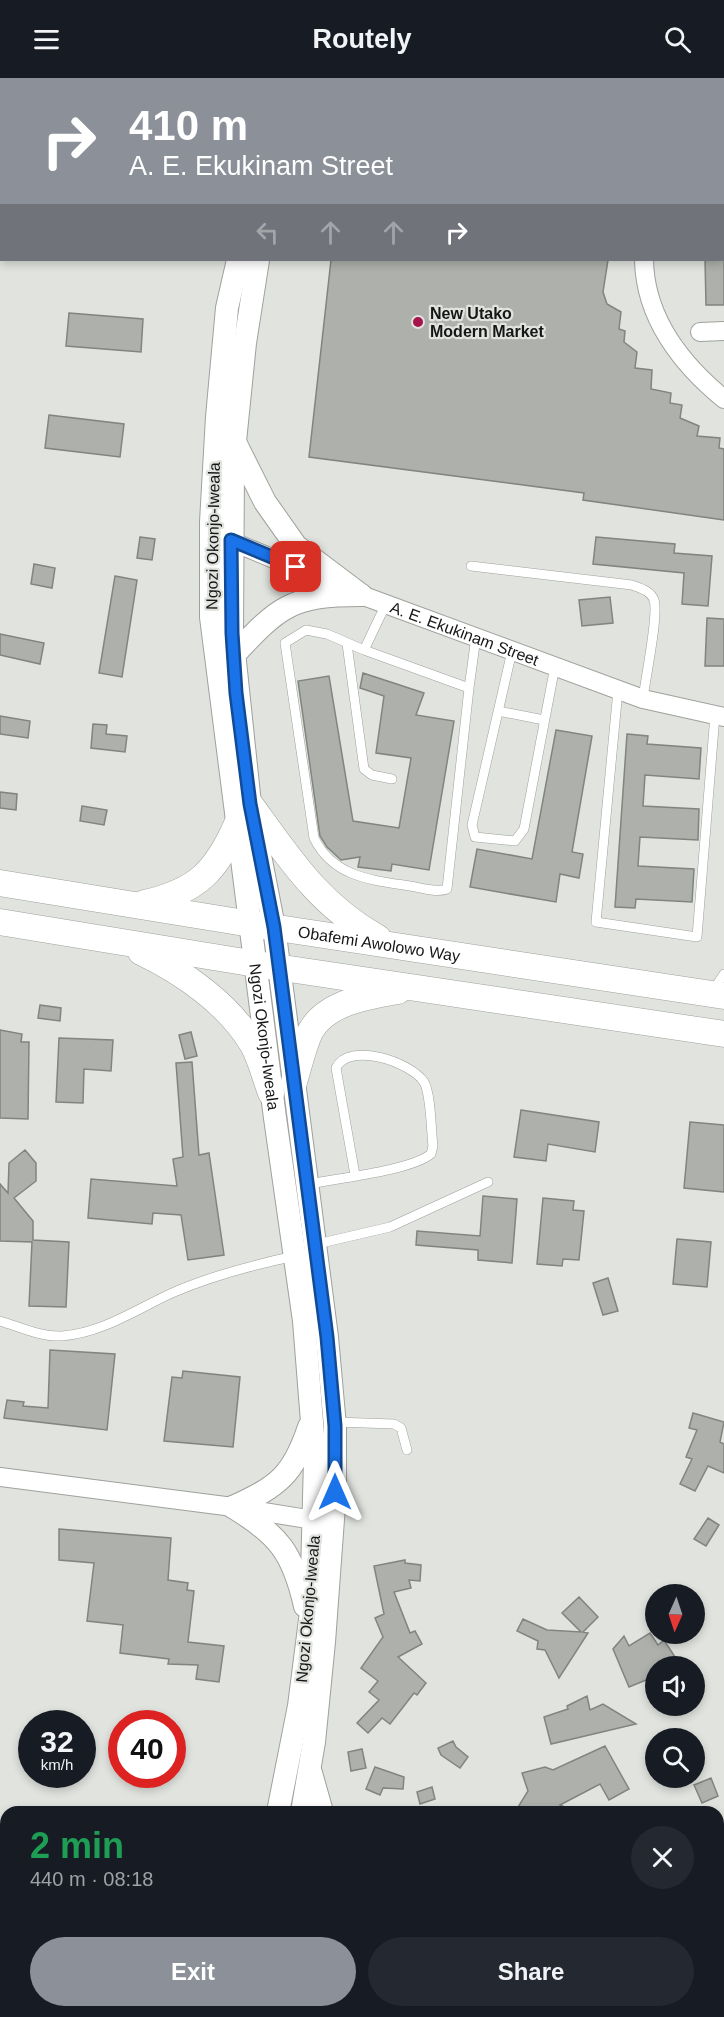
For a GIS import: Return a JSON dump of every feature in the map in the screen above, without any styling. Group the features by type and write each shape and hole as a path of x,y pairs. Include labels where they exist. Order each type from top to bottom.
{"main road":[{"path":"137,904 179,893 208,874 225,852 244,814 285,854 324,900 352,923 388,944"},
{"name":"Obafemi Awolowo Way","path":"0,883 262,926 720,988"},
{"path":"0,922 724,1034"},
{"path":"113,940 166,964 217,1003 239,1025 283,1087 311,1030 322,1018 359,998 418,988"}],"street":[{"name":"Ngozi Okonjo-Iweala","path":"238,261 227,308 221,537 234,656 244,814"},
{"name":"Ngozi Okonjo-Iweala","path":"258,261 245,343 211,617 268,965 283,1087 294,1256 309,1371 324,1522 324,1642 310,1769 303,1806"},
{"path":"644,261 644,278 655,314 671,344 699,379 724,399"},
{"path":"700,332 724,331"},
{"path":"234,441 265,502 296,546 361,594"},
{"name":"A. E. Ekukinam Street","path":"221,537 386,604 643,699 720,716"},
{"path":"234,656 267,620 297,601 316,596 361,594"},
{"name":"Ngozi Okonjo-Iweala","path":"279,1806 299,1706 335,1422 307,1185 283,1087"},
{"path":"233,1507 260,1495 289,1472 299,1456 312,1417"},
{"path":"0,1477 233,1507 324,1522"},
{"path":"233,1507 265,1527 280,1543 300,1584 309,1624"},
{"path":"310,1769 320,1806"}],"lane":[{"path":"471,566 632,585 647,591 654,600 654,616 643,699"},
{"path":"364,650 386,604"},
{"path":"469,688 347,644 327,634 306,630 285,643 314,838 320,851 333,865 368,880 447,889 476,637"},
{"path":"347,644 364,769 372,775 392,779"},
{"path":"512,651 472,825 475,837 515,841 524,829 555,666"},
{"path":"618,690 596,922 697,937 720,716"},
{"path":"498,711 544,720"},
{"path":"307,1185 355,1175 422,1161 431,1154 434,1146 426,1085 420,1076 408,1068 367,1054 346,1056 340,1060 336,1068 355,1175"},
{"path":"315,1245 390,1227 488,1182"},
{"path":"0,1321 45,1335 79,1333 102,1326 201,1281 231,1271 294,1256"},
{"path":"335,1422 393,1424 400,1428 407,1450"}],"building":[{"path":"331,261 608,261 603,292 607,304 621,312 619,329 625,331 624,342 637,352 635,368 652,370 651,389 671,393 670,403 682,405 680,418 699,426 697,436 720,438 719,448 724,449 724,520 583,500 584,493 309,457"},
{"path":"705,261 724,261 724,305 706,305"},
{"path":"69,313 143,319 141,352 66,346"},
{"path":"49,415 124,424 120,457 45,448"},
{"path":"140,537 155,539 152,560 137,558"},
{"path":"596,537 675,544 674,553 712,556 708,606 682,604 684,573 593,564"},
{"path":"34,564 55,568 52,588 31,584"},
{"path":"115,576 137,580 122,677 99,673"},
{"path":"610,597 613,623 582,626 579,600"},
{"path":"707,618 724,619 724,666 705,666"},
{"path":"0,634 44,643 40,664 0,655"},
{"path":"363,673 424,693 416,715 454,721 429,870 392,864 391,871 358,867 360,857 341,860 327,847 320,836 298,681 329,676 353,821 399,828 411,758 376,753 384,696 360,688"},
{"path":"0,716 30,721 28,738 0,734"},
{"path":"93,724 107,725 106,734 127,736 125,752 91,748"},
{"path":"556,730 592,736 572,852 583,854 579,878 560,874 556,902 470,887 477,849 532,859"},
{"path":"627,734 648,736 647,744 701,748 699,779 645,775 643,806 699,809 698,840 640,837 638,866 694,869 692,902 636,899 635,908 615,907"},
{"path":"0,792 17,794 16,810 0,808"},
{"path":"82,806 107,810 104,825 80,821"},
{"path":"40,1005 61,1008 60,1021 38,1018"},
{"path":"0,1030 22,1034 21,1042 29,1042 28,1119 0,1118"},
{"path":"191,1032 197,1056 185,1059 179,1035"},
{"path":"59,1038 113,1040 111,1071 84,1069 83,1103 56,1102"},
{"path":"192,1062 199,1155 209,1153 224,1255 188,1260 181,1215 153,1213 152,1224 88,1218 91,1179 177,1186 173,1159 183,1157 176,1063"},
{"path":"521,1110 599,1122 595,1152 548,1144 546,1161 514,1157"},
{"path":"690,1122 724,1125 724,1192 684,1188"},
{"path":"25,1150 36,1163 36,1181 14,1198 33,1221 33,1240 69,1242 66,1307 29,1306 32,1242 0,1241 0,1184 8,1193 9,1163"},
{"path":"483,1196 517,1199 512,1263 478,1260 478,1250 416,1245 417,1231 480,1236"},
{"path":"543,1198 574,1201 573,1210 584,1211 579,1260 563,1259 562,1266 537,1264"},
{"path":"677,1239 711,1242 707,1287 673,1284"},
{"path":"608,1278 618,1311 603,1315 593,1283"},
{"path":"50,1350 115,1354 107,1430 4,1418 7,1400 24,1402 23,1406 48,1408"},
{"path":"183,1371 240,1377 233,1447 164,1441 172,1377 182,1378"},
{"path":"693,1413 724,1422 720,1442 724,1444 724,1473 708,1466 695,1491 680,1484 692,1459 686,1457 697,1430 689,1428"},
{"path":"708,1518 719,1525 706,1546 694,1539"},
{"path":"59,1529 171,1538 168,1580 188,1583 187,1590 194,1591 188,1642 224,1646 219,1682 196,1679 198,1665 168,1664 169,1659 120,1653 123,1625 87,1621 94,1563 59,1560"},
{"path":"405,1560 405,1563 421,1565 420,1581 409,1580 411,1588 394,1592 410,1633 415,1631 422,1644 398,1657 426,1683 417,1695 414,1693 390,1724 382,1718 368,1733 357,1723 379,1700 369,1692 378,1681 361,1668 383,1637 375,1618 384,1614 374,1566"},
{"path":"579,1597 598,1617 583,1632 588,1633 559,1678 545,1650 537,1649 538,1641 517,1631 523,1619 547,1630 581,1632 562,1613"},
{"path":"624,1636 629,1646 645,1636 645,1644 667,1644 674,1656 645,1656 645,1680 629,1687 613,1649"},
{"path":"587,1696 590,1710 603,1704 636,1724 551,1744 544,1717 568,1709 567,1706"},
{"path":"453,1741 456,1747 468,1757 460,1768 441,1755 438,1748"},
{"path":"605,1746 629,1789 609,1800 600,1784 560,1805 562,1806 519,1806 528,1791 522,1773 545,1767 553,1770"},
{"path":"362,1749 366,1768 351,1771 348,1752"},
{"path":"375,1767 404,1777 403,1789 383,1788 380,1795 366,1789"},
{"path":"711,1778 718,1796 702,1803 695,1788 705,1788 705,1780"},
{"path":"432,1787 435,1799 420,1804 417,1792"}],"place":[{"name":"New Utako Modern Market","path":"418,322"}],"route":[{"path":"296,567 231,540 232,633 236,693 250,804 274,927 327,1337 335,1426 335,1492"}]}
